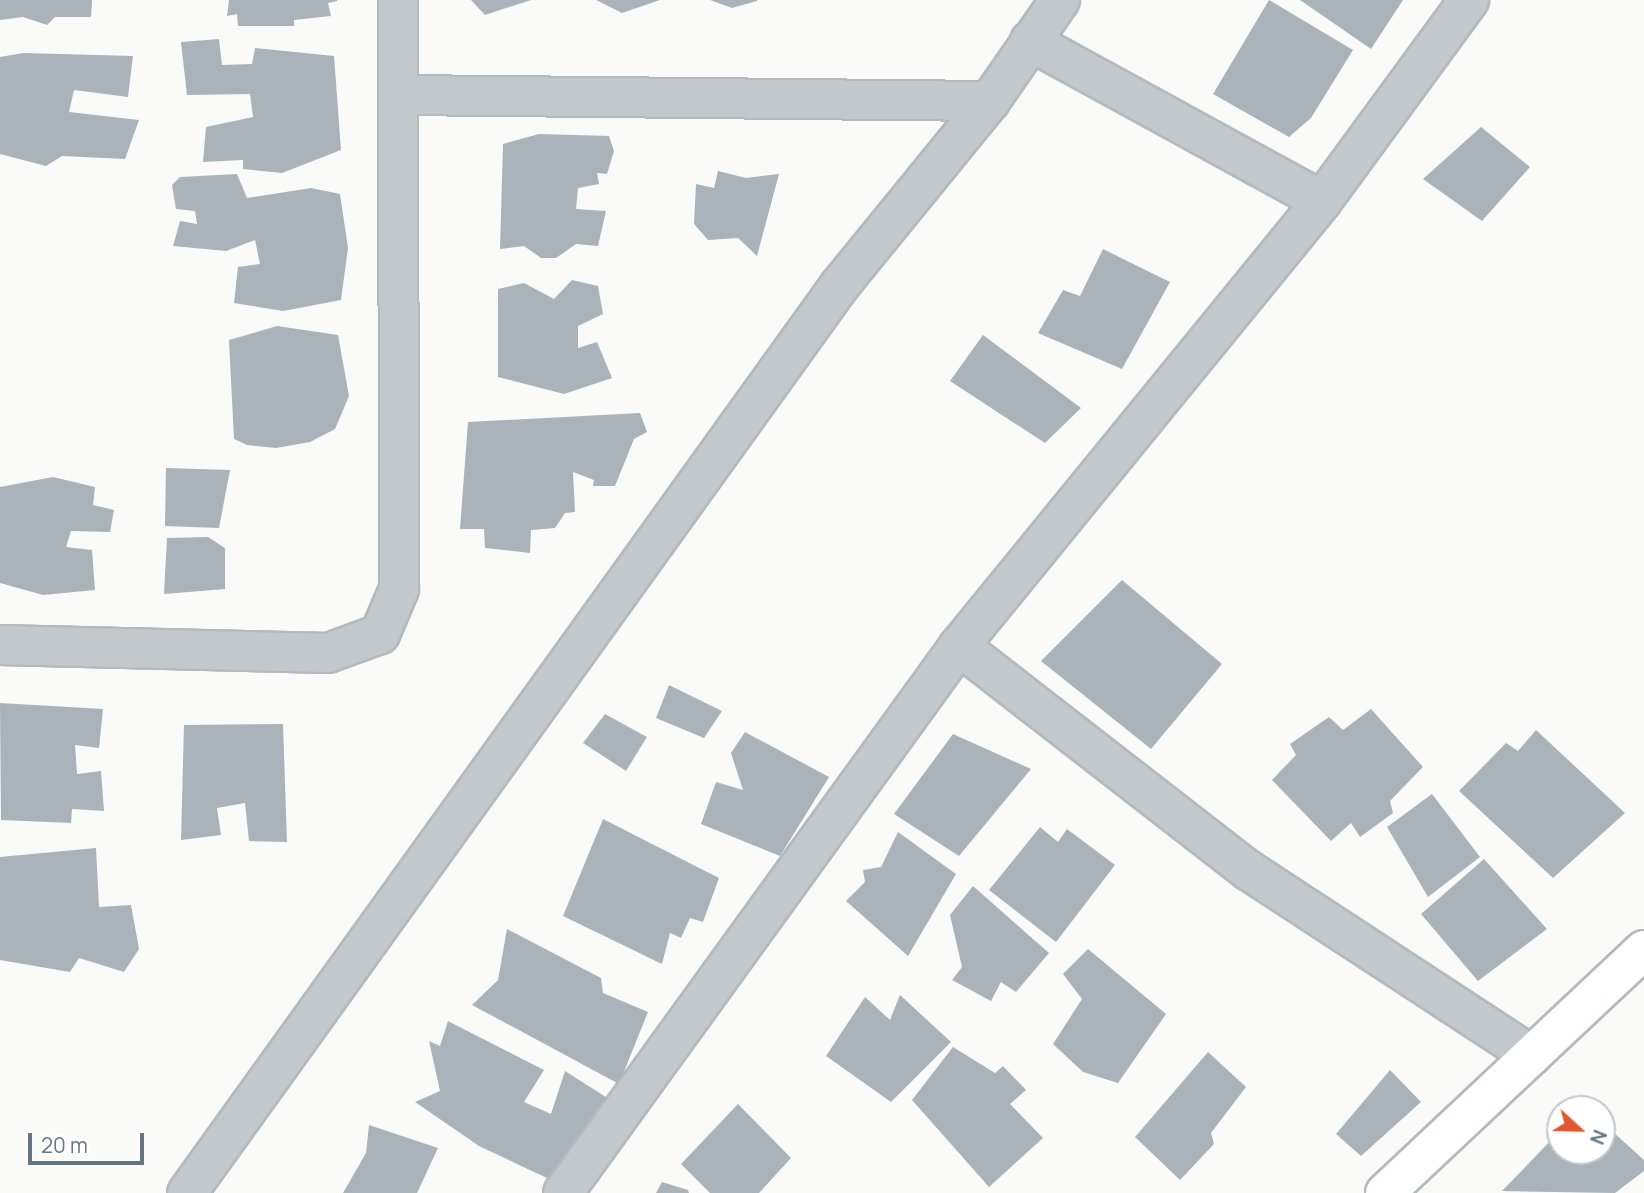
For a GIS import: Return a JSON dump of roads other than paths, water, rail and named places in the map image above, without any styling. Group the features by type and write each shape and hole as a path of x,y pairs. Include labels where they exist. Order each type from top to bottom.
{"street":[{"path":"0,645 328,653 380,634 399,589 398,0"},
{"path":"187,1193 840,285 990,102 1060,0"},
{"path":"563,1193 958,646 1322,201 1469,0"},
{"path":"1030,41 1322,201"},
{"path":"399,95 990,102"},
{"path":"958,646 1248,870 1532,1056"},
{"path":"1385,1193 1644,950"}]}
